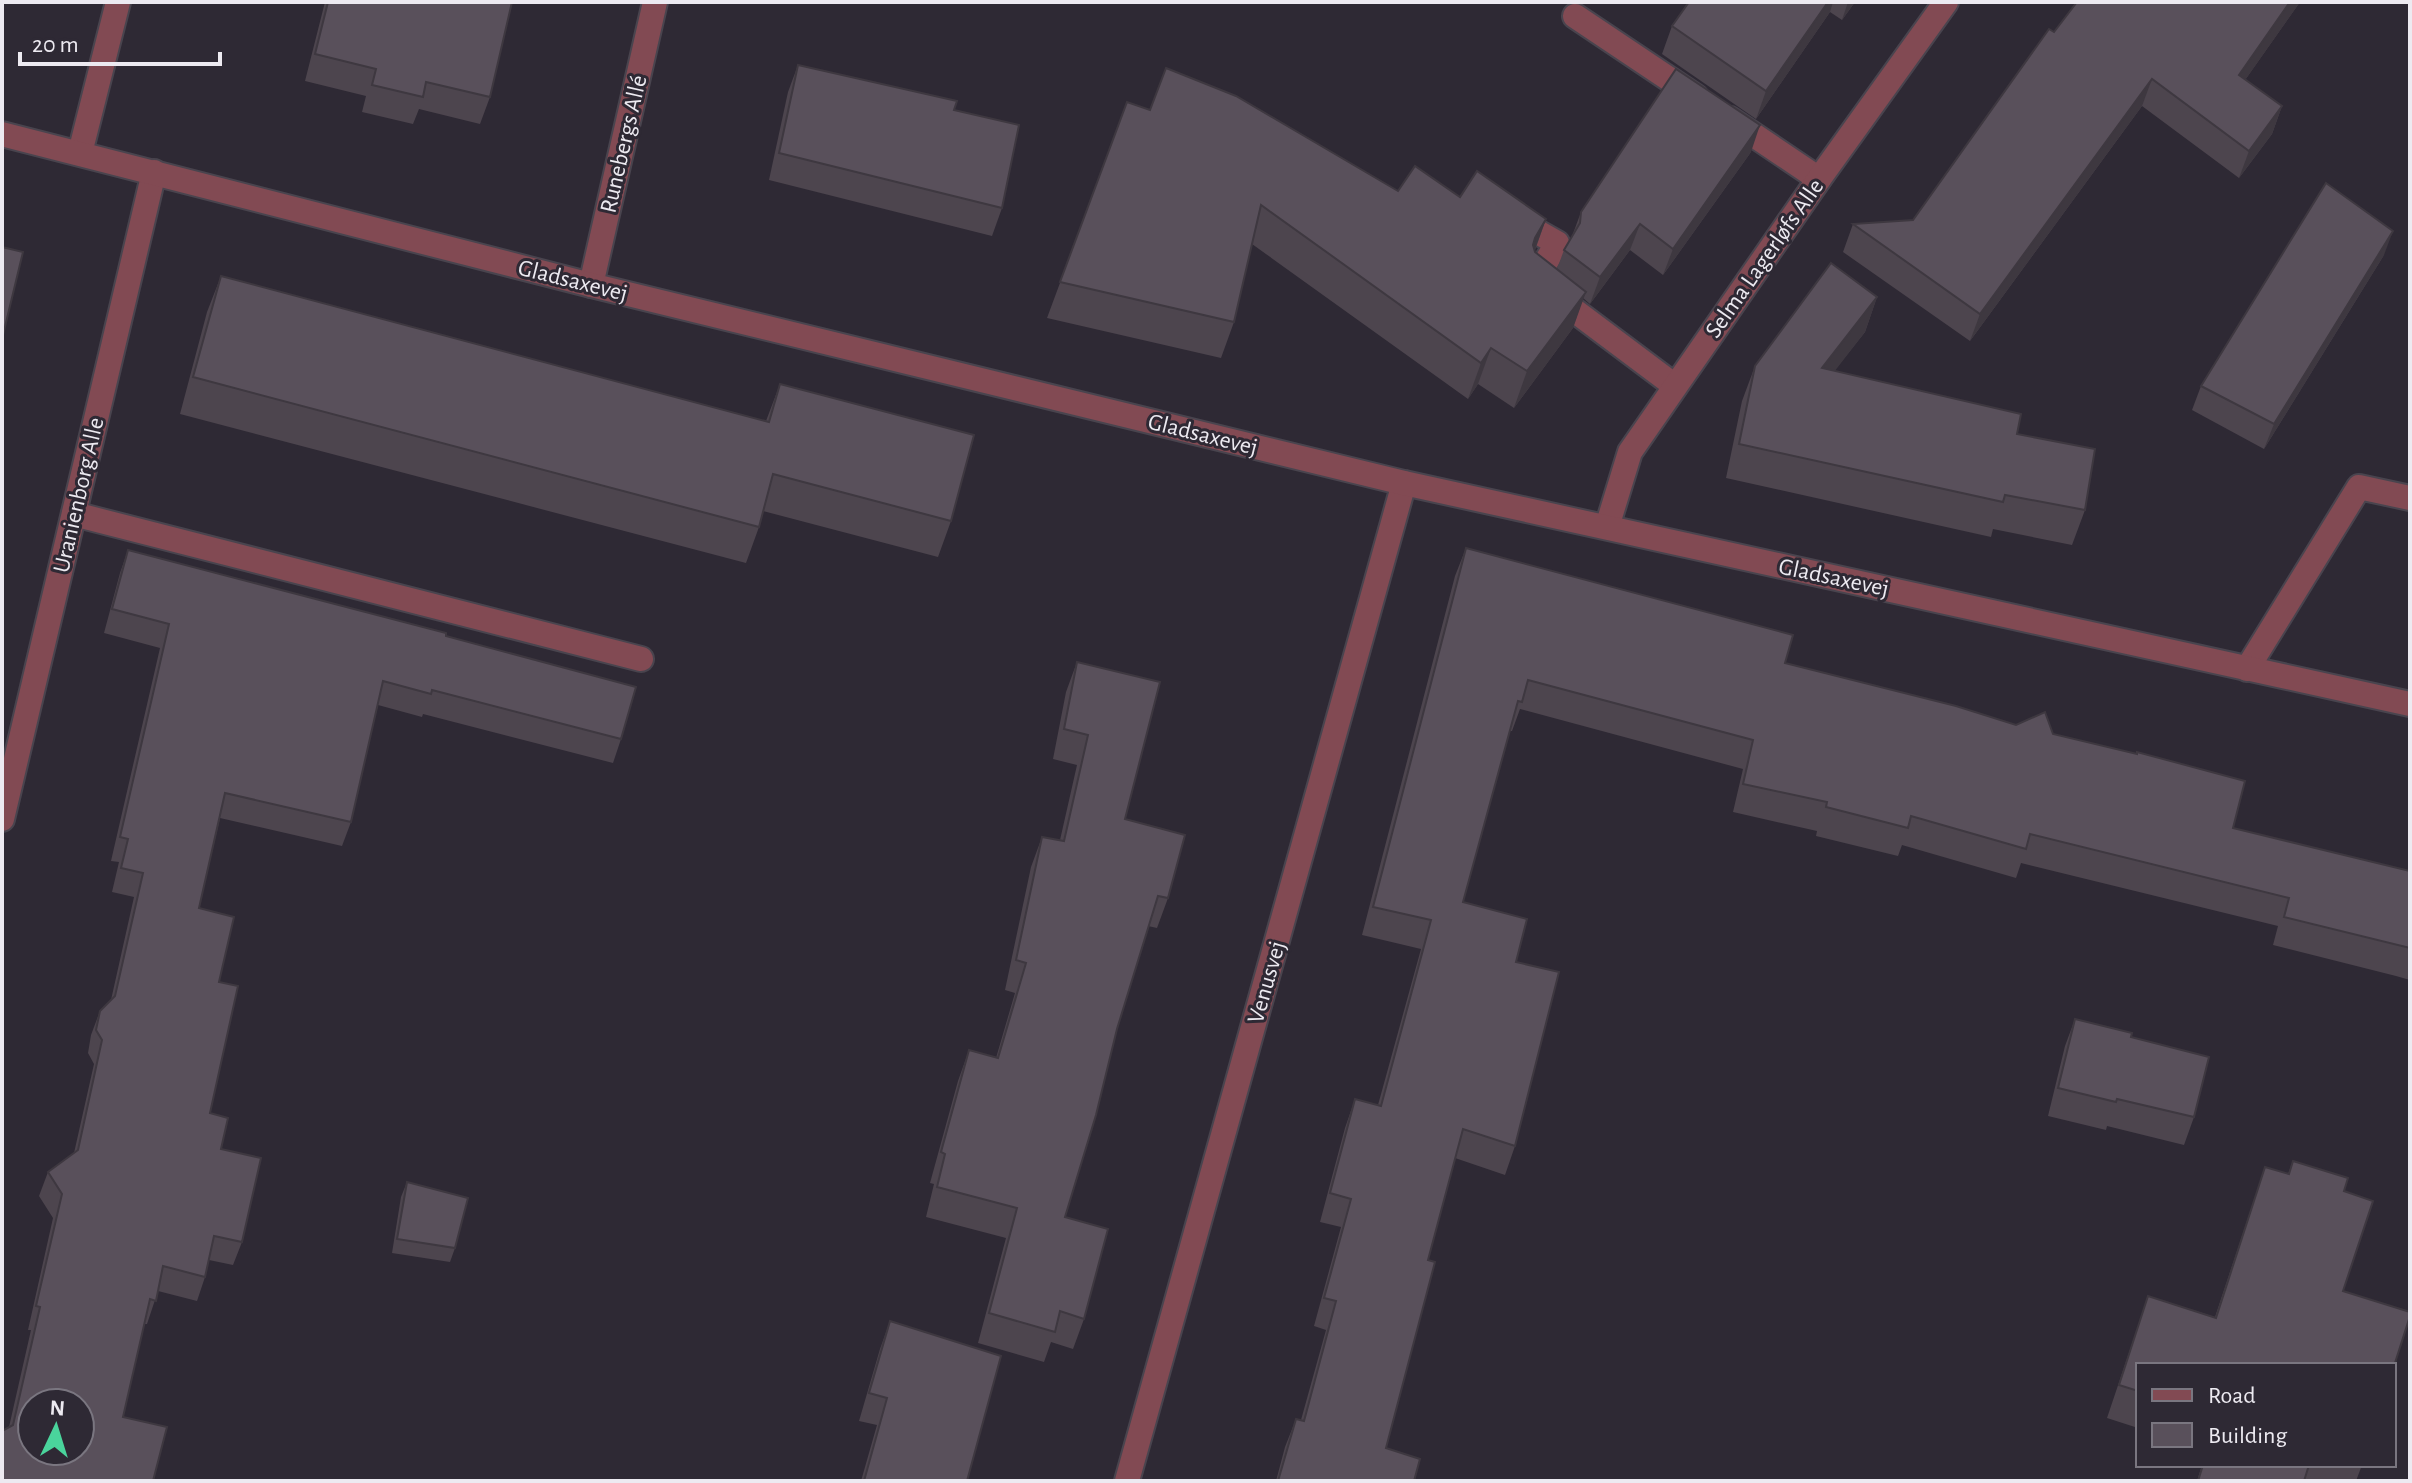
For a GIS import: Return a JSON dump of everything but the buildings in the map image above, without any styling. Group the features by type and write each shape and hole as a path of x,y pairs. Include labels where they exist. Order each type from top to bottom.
{"street":[{"path":"80,153 118,2"},
{"name":"Runebergs Allé","path":"591,285 655,2"},
{"name":"Selma Lagerløfs Alle","path":"1607,527 1630,452 1946,2"},
{"path":"1575,16 1819,179"},
{"name":"Gladsaxevej","path":"2,134 591,285 1404,483 2410,704"},
{"name":"Uranienborg Alle","path":"2,819 154,172"},
{"path":"1493,207 1557,243 1535,281 1675,386"},
{"name":"Venusvej","path":"1127,1481 1404,483"},
{"path":"2247,669 2359,487 2410,498"},
{"path":"74,514 641,659"}]}
